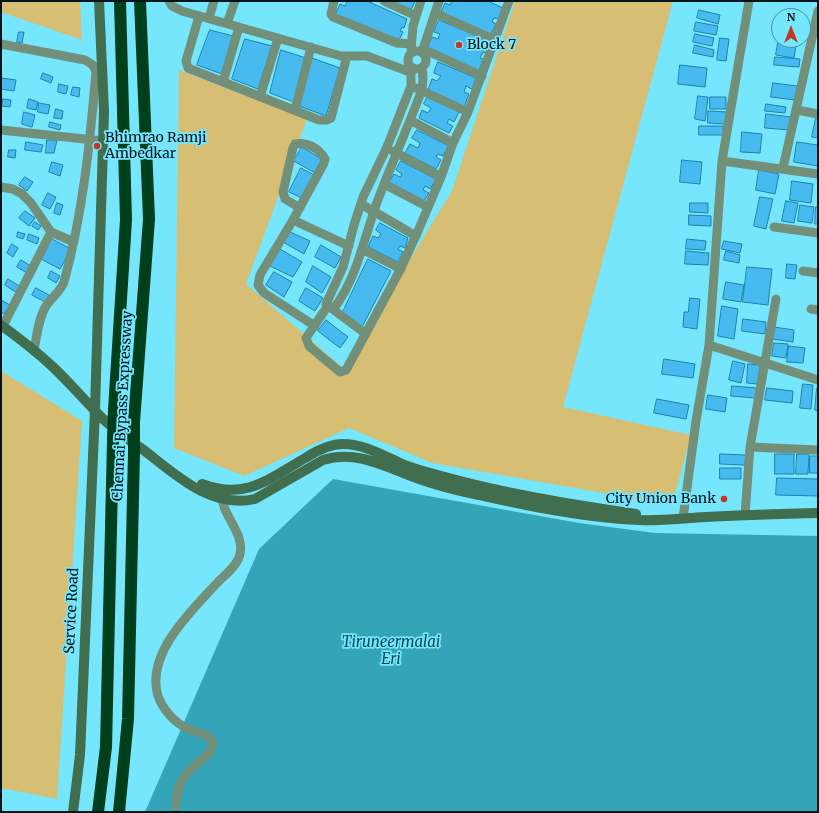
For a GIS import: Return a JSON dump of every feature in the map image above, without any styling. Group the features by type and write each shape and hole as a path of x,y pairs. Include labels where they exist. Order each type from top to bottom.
{"highway":[{"name":"Chennai Bypass Expressway","path":"98,812 106,747 114,410 126,220 120,1"},
{"name":"Chennai Bypass Expressway","path":"119,812 128,719 134,422 149,219 140,1"}],"main road":[{"name":"Service Road","path":"73,812 80,755 95,410 104,111 99,1"},
{"path":"2,326 34,350 95,410 125,428 190,477 222,494 252,487 318,450 332,445 345,444 368,448 423,471 487,487 619,512 683,518 818,513"}],"street":[{"path":"169,1 172,6 200,16 311,47 347,56 367,56 411,70 422,68"},
{"path":"209,18 214,1"},
{"path":"227,23 235,1"},
{"path":"334,1 331,14 333,17 416,51 422,50 482,76"},
{"path":"384,1 416,16"},
{"path":"366,334 329,308 326,304 342,267 361,204 387,147 411,86 411,70 408,59 416,16 421,1"},
{"path":"439,1 422,50 426,60 422,68 422,91 384,184 362,249 347,287 335,307 329,308 306,338 309,346 340,372 346,370 401,269 416,236 441,177 453,143 468,112 482,76 506,2"},
{"path":"683,518 696,421 709,345 722,161 749,1"},
{"path":"783,168 818,11"},
{"path":"435,13 494,40"},
{"path":"200,16 186,65 188,68 319,120 327,120 331,118 347,56"},
{"path":"223,82 239,27"},
{"path":"260,97 278,38"},
{"path":"1,44 85,60 93,65 96,72 90,139 74,242 63,285 45,307 39,323 34,350"},
{"path":"295,110 311,47"},
{"path":"411,86 468,112"},
{"path":"797,110 818,114"},
{"path":"410,120 453,143"},
{"path":"1,130 103,141"},
{"path":"300,208 286,199 283,192 293,148 295,144 301,143 319,151 325,159 300,208 260,275 258,285 264,293 315,326"},
{"path":"387,147 441,177"},
{"path":"722,161 783,168 818,174"},
{"path":"384,184 428,207"},
{"path":"1,187 13,189 22,194 31,203 51,232 74,242"},
{"path":"361,204 416,236"},
{"path":"293,220 349,246"},
{"path":"774,227 818,234"},
{"path":"2,326 51,232"},
{"path":"362,249 401,269"},
{"path":"803,271 818,273"},
{"path":"746,515 750,447 776,299"},
{"path":"709,345 818,380"},
{"path":"750,447 818,450"},
{"path":"176,806 178,790 182,778 206,757 213,744 209,736 180,724 163,706 157,690 157,670 161,656 188,615 235,565 240,554 239,540 222,505 222,494"}],"shaded area":[{"path":"1,1 80,1 82,40 1,12"},
{"path":"515,1 673,1 563,407 691,435 672,505 432,463 349,428 244,476 174,448 179,70 307,119 246,284 343,368 452,191"},
{"path":"1,371 82,421 57,799 1,788"}],"water":[{"name":"Tiruneermalai Eri","path":"333,479 579,523 655,533 818,536 818,812 145,812 259,549"}],"building":[{"path":"345,1 367,1 407,19 404,28 402,27 400,31 403,32 398,42 335,15 340,4 345,6 347,2"},
{"path":"391,1 415,1 411,10"},
{"path":"452,1 488,1 503,8 498,19 494,18 492,22 496,24 490,36 440,14 445,3 450,5"},
{"path":"699,10 720,15 718,24 697,18"},
{"name":"Block 7","path":"439,20 491,42 486,53 483,52 480,58 483,59 479,71 427,49 432,37 438,39 440,34 434,32"},
{"path":"696,22 718,26 716,35 694,31"},
{"path":"210,30 233,36 222,74 197,65"},
{"path":"19,32 24,32 22,43 17,42"},
{"path":"695,34 714,38 712,46 693,42"},
{"path":"720,38 729,39 726,61 717,60"},
{"path":"245,39 272,46 258,89 232,79"},
{"path":"695,45 714,50 713,57 693,53"},
{"path":"777,48 796,48 794,58 776,55"},
{"path":"281,50 306,58 294,102 270,93"},
{"path":"775,57 800,59 799,67 774,65"},
{"path":"312,58 340,68 326,116 299,106"},
{"path":"438,62 476,78 472,89 466,86 464,92 469,94 464,107 428,90 432,79 437,81 441,76 434,73"},
{"path":"680,65 707,68 705,87 678,84"},
{"path":"43,73 53,77 51,83 41,79"},
{"path":"1,78 16,80 14,91 1,89"},
{"path":"773,83 797,86 795,100 771,97"},
{"path":"59,84 68,86 66,94 58,92"},
{"path":"73,87 80,88 79,97 71,95"},
{"path":"428,96 459,112 454,122 449,119 447,123 453,126 449,133 419,118 422,110 428,113 431,108 424,104"},
{"path":"698,96 708,97 705,121 695,119"},
{"path":"710,97 726,97 726,109 710,109"},
{"path":"3,99 11,100 10,107 2,106"},
{"path":"29,99 38,102 36,110 27,108"},
{"path":"39,103 50,105 48,114 38,112"},
{"path":"766,104 786,107 785,113 765,111"},
{"path":"56,109 63,111 62,119 54,118"},
{"path":"708,111 727,112 726,124 708,123"},
{"path":"24,112 35,115 32,127 22,124"},
{"path":"766,114 791,117 790,130 765,128"},
{"path":"816,118 818,119 818,138 812,137"},
{"path":"50,122 61,125 60,130 49,127"},
{"path":"699,126 723,126 724,135 699,135"},
{"path":"417,130 449,146 443,156 438,154 436,157 441,160 436,169 405,153 410,144 418,148 420,143 412,138"},
{"path":"742,132 762,134 760,153 741,152"},
{"path":"47,140 57,140 54,153 46,153"},
{"path":"26,142 43,145 41,152 25,150"},
{"path":"797,142 818,145 818,166 794,162"},
{"path":"302,147 323,160 315,173 294,161"},
{"path":"9,150 16,150 15,158 8,157"},
{"path":"682,160 702,162 700,184 680,182"},
{"path":"401,161 436,179 430,189 425,186 423,190 429,193 424,201 389,182 394,174 400,177 402,174 396,170"},
{"path":"52,162 63,165 60,176 49,172"},
{"path":"301,168 314,175 302,198 289,192"},
{"path":"759,170 779,174 775,194 756,190"},
{"path":"25,177 33,182 27,191 19,185"},
{"path":"792,181 813,184 811,203 790,200"},
{"path":"48,193 56,197 50,209 42,205"},
{"path":"760,197 773,199 766,229 754,226"},
{"path":"786,201 798,203 794,223 782,221"},
{"path":"57,203 63,205 60,215 54,213"},
{"path":"690,203 708,203 708,213 690,212"},
{"path":"800,205 814,207 812,223 798,221"},
{"path":"816,207 818,207 818,224 815,224"},
{"path":"25,211 35,218 29,226 19,218"},
{"path":"689,215 711,216 711,226 689,225"},
{"path":"35,222 41,226 38,230 32,226"},
{"path":"380,223 408,238 405,248 400,246 398,249 403,252 398,262 368,247 373,236 378,238 381,234 376,230"},
{"path":"18,232 25,234 23,239 17,237"},
{"path":"290,232 310,241 304,254 283,242"},
{"path":"29,234 39,238 37,244 27,240"},
{"path":"52,239 71,249 60,269 41,259"},
{"path":"687,239 706,241 705,250 686,249"},
{"path":"724,241 742,244 740,253 722,249"},
{"path":"12,244 18,248 13,257 7,253"},
{"path":"321,245 341,257 335,268 315,257"},
{"path":"280,249 302,262 293,277 270,266"},
{"path":"686,251 709,253 708,265 685,264"},
{"path":"726,251 740,255 739,263 724,260"},
{"path":"368,259 391,271 362,327 342,314"},
{"path":"21,260 31,266 27,273 17,267"},
{"path":"787,264 797,265 795,279 786,278"},
{"path":"313,266 331,277 322,293 306,282"},
{"path":"747,267 772,269 768,305 743,302"},
{"path":"51,271 60,276 56,283 48,278"},
{"path":"274,272 292,282 284,297 266,285"},
{"path":"8,279 21,287 17,293 5,285"},
{"path":"726,282 744,285 741,302 723,299"},
{"path":"36,288 49,295 45,302 32,295"},
{"path":"306,288 323,298 315,311 299,301"},
{"path":"690,298 700,299 697,329 683,327 684,312 688,312"},
{"path":"1,300 10,305 4,314 1,312"},
{"path":"722,306 738,309 734,339 718,336"},
{"path":"743,319 766,322 765,334 742,331"},
{"path":"326,320 348,337 340,348 318,331"},
{"path":"774,327 794,330 793,342 772,339"},
{"path":"774,343 788,344 786,358 772,356"},
{"path":"789,346 805,348 803,363 787,362"},
{"path":"664,359 695,364 693,378 662,374"},
{"path":"733,361 745,364 741,383 729,380"},
{"path":"748,364 760,365 758,384 747,383"},
{"path":"803,384 813,385 811,409 800,408"},
{"path":"732,386 757,388 756,398 731,396"},
{"path":"767,388 793,391 792,403 765,400"},
{"path":"818,388 818,411 815,410"},
{"path":"708,395 727,398 725,412 706,409"},
{"path":"657,399 689,405 686,419 654,413"},
{"path":"720,454 746,455 745,465 720,464"},
{"path":"775,454 794,454 794,474 775,474"},
{"path":"797,454 809,454 808,474 796,474"},
{"path":"810,456 818,456 818,473 810,473"},
{"path":"720,468 741,468 741,479 720,479"},
{"path":"777,478 818,479 818,496 776,495"}],"place":[{"name":"Block 7","path":"459,45"},
{"name":"Bhimrao Ramji Ambedkar","path":"97,146"},
{"name":"City Union Bank","path":"724,499"}]}
